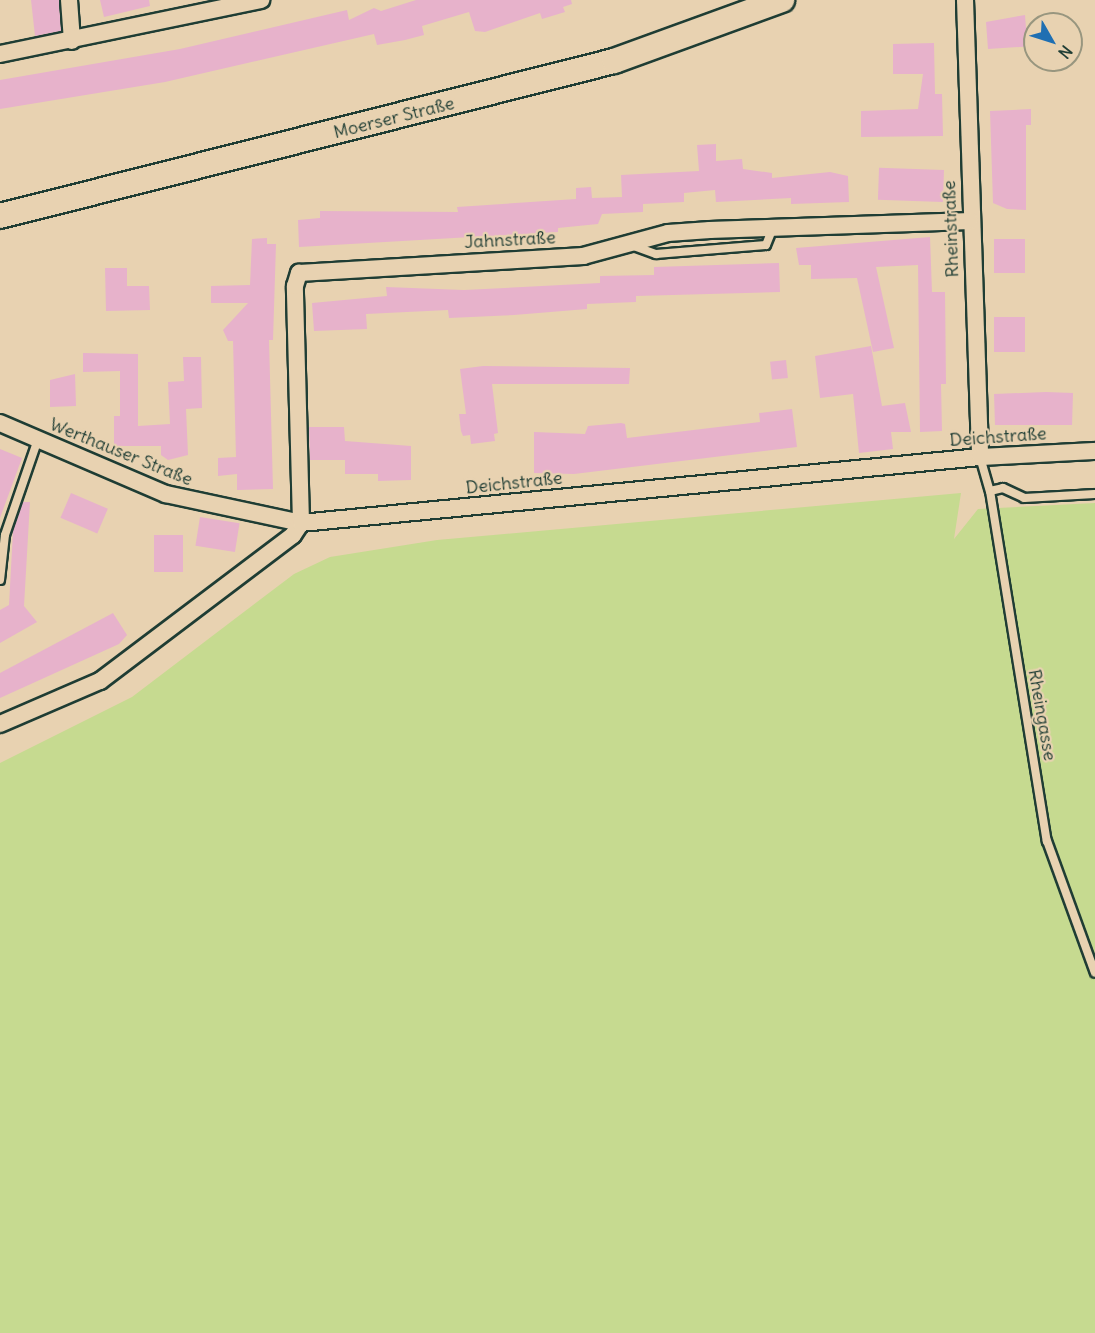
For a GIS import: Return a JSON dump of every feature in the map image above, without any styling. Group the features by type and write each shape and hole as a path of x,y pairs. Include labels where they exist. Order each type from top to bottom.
{"main road":[{"name":"Moerser Straße","path":"0,216 614,61 782,0"}],"street":[{"path":"69,0 72,40"},
{"path":"0,54 261,0"},
{"name":"Rheinstraße","path":"965,0 970,221 980,457"},
{"name":"Jahnstraße","path":"301,523 295,286 299,273 583,256 668,233 970,221"},
{"name":"Werthauser Straße","path":"0,423 166,495 301,523"},
{"name":"Deichstraße","path":"301,523 980,457 1095,451"},
{"path":"0,724 100,681 293,535 301,523"}],"lane":[{"path":"0,580 5,535 38,439"},
{"name":"Rheingasse","path":"980,457 990,491 1047,841 1095,973"},
{"path":"990,491 1003,488 1024,498 1095,494"}],"green space":[{"path":"961,493 954,539 978,509 1095,503 1095,1333 0,1333 0,763 132,697 294,574 330,557 437,540"}],"building":[{"path":"31,0 59,0 61,31 35,36"},
{"path":"100,0 149,0 150,6 104,17"},
{"path":"416,0 571,0 572,4 563,7 565,12 542,19 540,13 485,32 475,31 469,12 422,26 424,35 405,40 377,45 374,34 165,82 0,109 0,80 180,49 347,10 349,20 374,8 381,11"},
{"path":"1023,15 1023,47 988,49 986,22"},
{"path":"934,43 935,94 942,94 943,136 861,137 861,111 918,109 923,74 893,74 893,44"},
{"path":"1031,109 1031,125 1026,125 1026,210 1007,209 993,203 990,111"},
{"path":"716,144 716,161 742,159 743,169 772,173 772,178 830,172 848,176 849,202 791,204 791,198 716,202 715,190 684,193 684,202 643,204 643,212 602,214 598,224 558,228 558,232 299,247 298,220 320,218 320,211 458,212 457,207 576,199 576,188 591,187 592,198 622,197 621,175 699,171 697,145"},
{"path":"879,168 944,170 943,202 878,200"},
{"path":"930,237 932,292 945,292 946,384 941,384 942,431 920,432 918,265 876,267 894,348 873,352 857,278 811,279 811,265 799,265 796,248"},
{"path":"267,238 267,244 276,244 273,340 269,340 273,489 237,490 237,474 218,476 218,458 236,457 233,341 228,341 223,330 248,303 211,303 211,286 250,285 252,239"},
{"path":"994,239 1025,239 1025,273 994,273"},
{"path":"779,263 780,292 636,296 636,302 587,304 587,309 514,315 449,318 448,310 366,314 367,329 314,331 312,303 387,296 386,287 464,290 600,283 600,276 654,275 654,267"},
{"path":"105,268 127,268 127,286 149,286 150,310 106,311"},
{"path":"994,317 1025,317 1025,352 994,352"},
{"path":"871,346 882,406 905,403 911,432 891,432 893,449 859,453 853,394 820,398 815,356"},
{"path":"83,353 138,354 138,426 170,424 168,382 184,381 183,357 201,357 202,408 186,409 188,455 168,460 161,455 161,446 114,446 114,416 120,416 120,371 83,372"},
{"path":"786,360 788,378 772,380 770,362"},
{"path":"483,366 630,368 629,384 492,384 498,433 494,434 495,441 471,444 470,435 463,436 461,431 459,414 466,414 460,369"},
{"path":"75,374 76,406 50,407 50,380"},
{"path":"1073,393 1072,425 995,425 994,394"},
{"path":"792,409 797,447 574,474 534,473 534,432 585,434 588,426 621,423 625,424 627,438 760,422 759,413"},
{"path":"309,427 344,427 345,441 411,446 411,480 378,481 378,474 345,474 345,460 310,460"},
{"path":"0,449 22,458 0,518"},
{"path":"71,493 108,509 97,533 60,518"},
{"path":"23,502 30,502 24,606 37,622 0,643 0,610 9,605 13,531"},
{"path":"200,517 240,523 235,552 195,546"},
{"path":"154,535 183,535 183,572 154,572"},
{"path":"113,613 127,635 119,644 0,698 0,673"}]}
